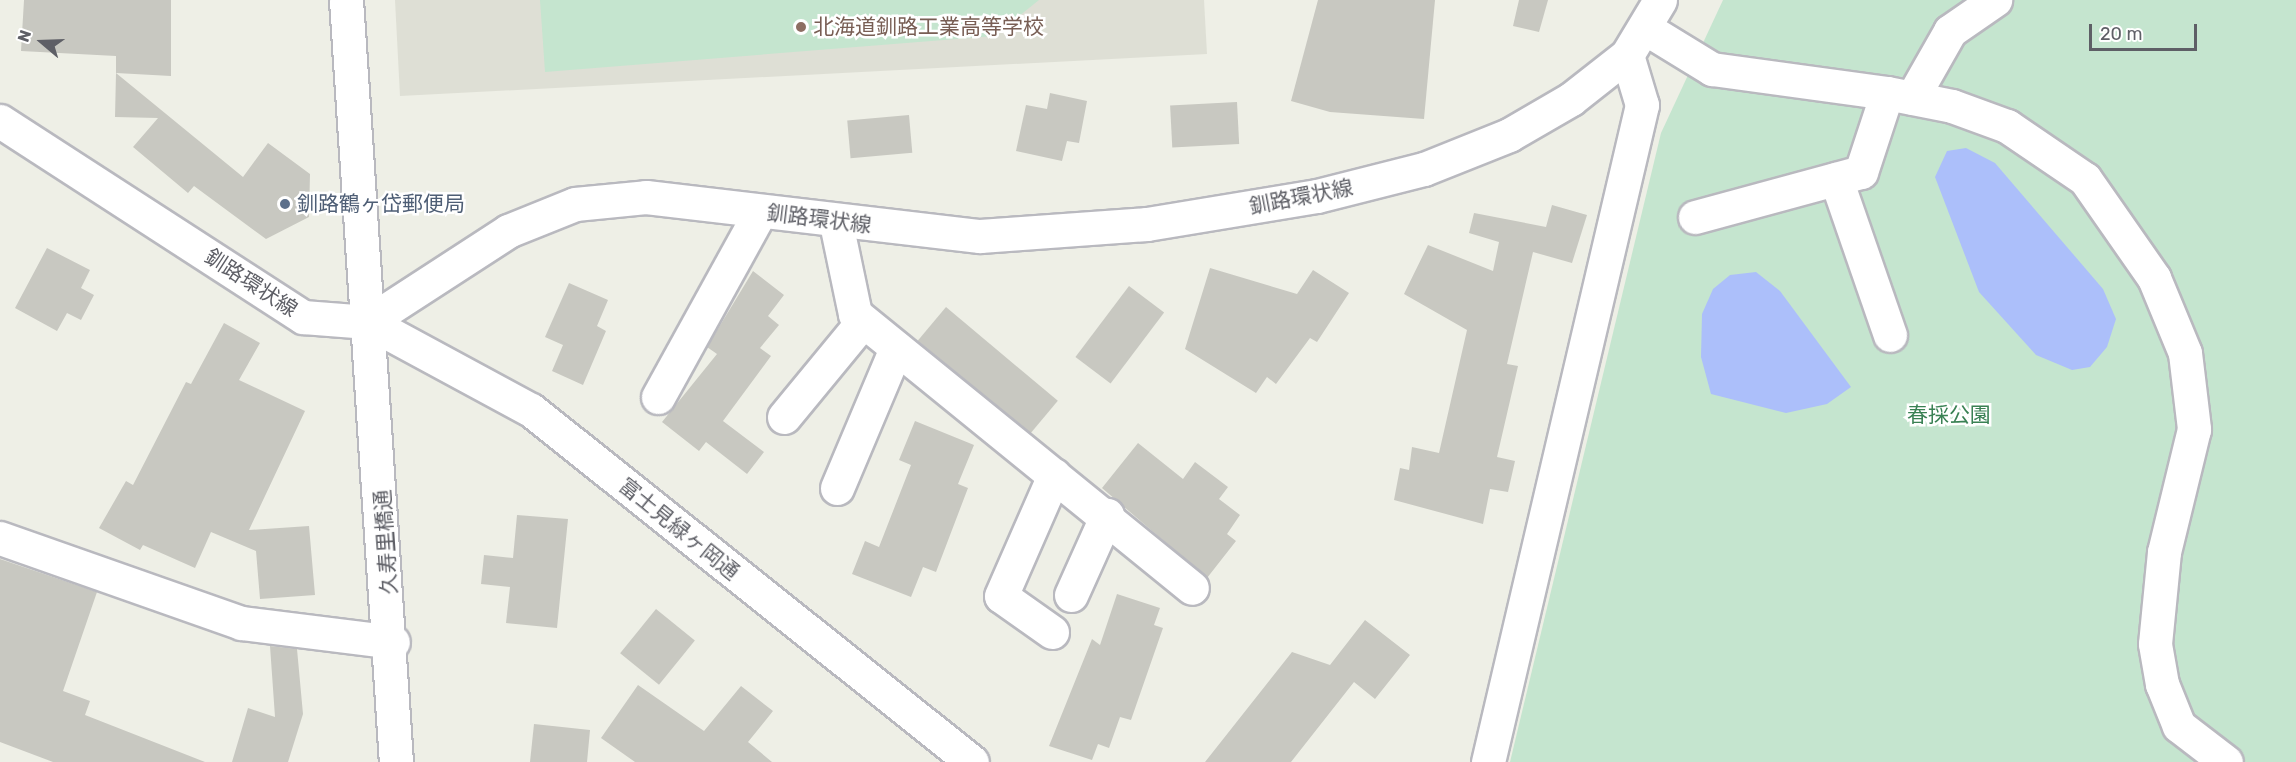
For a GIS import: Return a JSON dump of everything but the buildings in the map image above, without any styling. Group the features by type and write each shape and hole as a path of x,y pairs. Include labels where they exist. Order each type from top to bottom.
{"street":[{"name":"久寿里橋通","path":"346,0 393,642 396,762"},
{"path":"1695,218 1861,172 1899,95 1950,31 1995,0"},
{"name":"釧路環状線","path":"0,121 303,317 368,322 508,231 575,204 645,197 836,223 980,236 1147,224 1317,196 1424,169 1509,135 1571,99 1627,55 1652,14"},
{"path":"1652,14 1712,69 1899,95 2007,126 2085,179 2154,278 2185,353 2194,429 2164,552 2155,644 2162,684 2179,726 2226,762"},
{"path":"1488,762 1642,105 1627,55"},
{"path":"1836,179 1890,335"},
{"path":"658,397 760,213"},
{"path":"836,223 855,314 1107,515 1192,588"},
{"path":"784,417 863,321"},
{"name":"富士見緑ヶ岡通","path":"368,322 531,410 972,762"},
{"path":"837,488 896,348"},
{"path":"1052,632 1001,596 1054,475"},
{"path":"1071,595 1107,515"},
{"path":"0,538 240,623 393,642"}],"shaded area":[{"name":"北海道釧路工業高等学校","path":"395,0 1204,0 1207,54 400,96"}],"green space":[{"path":"540,0 1039,0 994,36 545,72"},
{"name":"春採公園","path":"1723,0 2296,0 2296,762 1510,762 1661,133"}],"water":[{"path":"1966,148 1995,163 2103,289 2116,319 2107,347 2090,367 2072,370 2036,355 1979,292 1935,177 1947,151"},
{"path":"1756,272 1780,291 1851,387 1827,404 1786,413 1711,394 1701,357 1702,314 1713,289 1730,275"}],"place":[{"name":"北海道釧路工業高等学校","path":"801,27"},
{"name":"釧路鶴ヶ岱郵便局","path":"285,204"}]}
